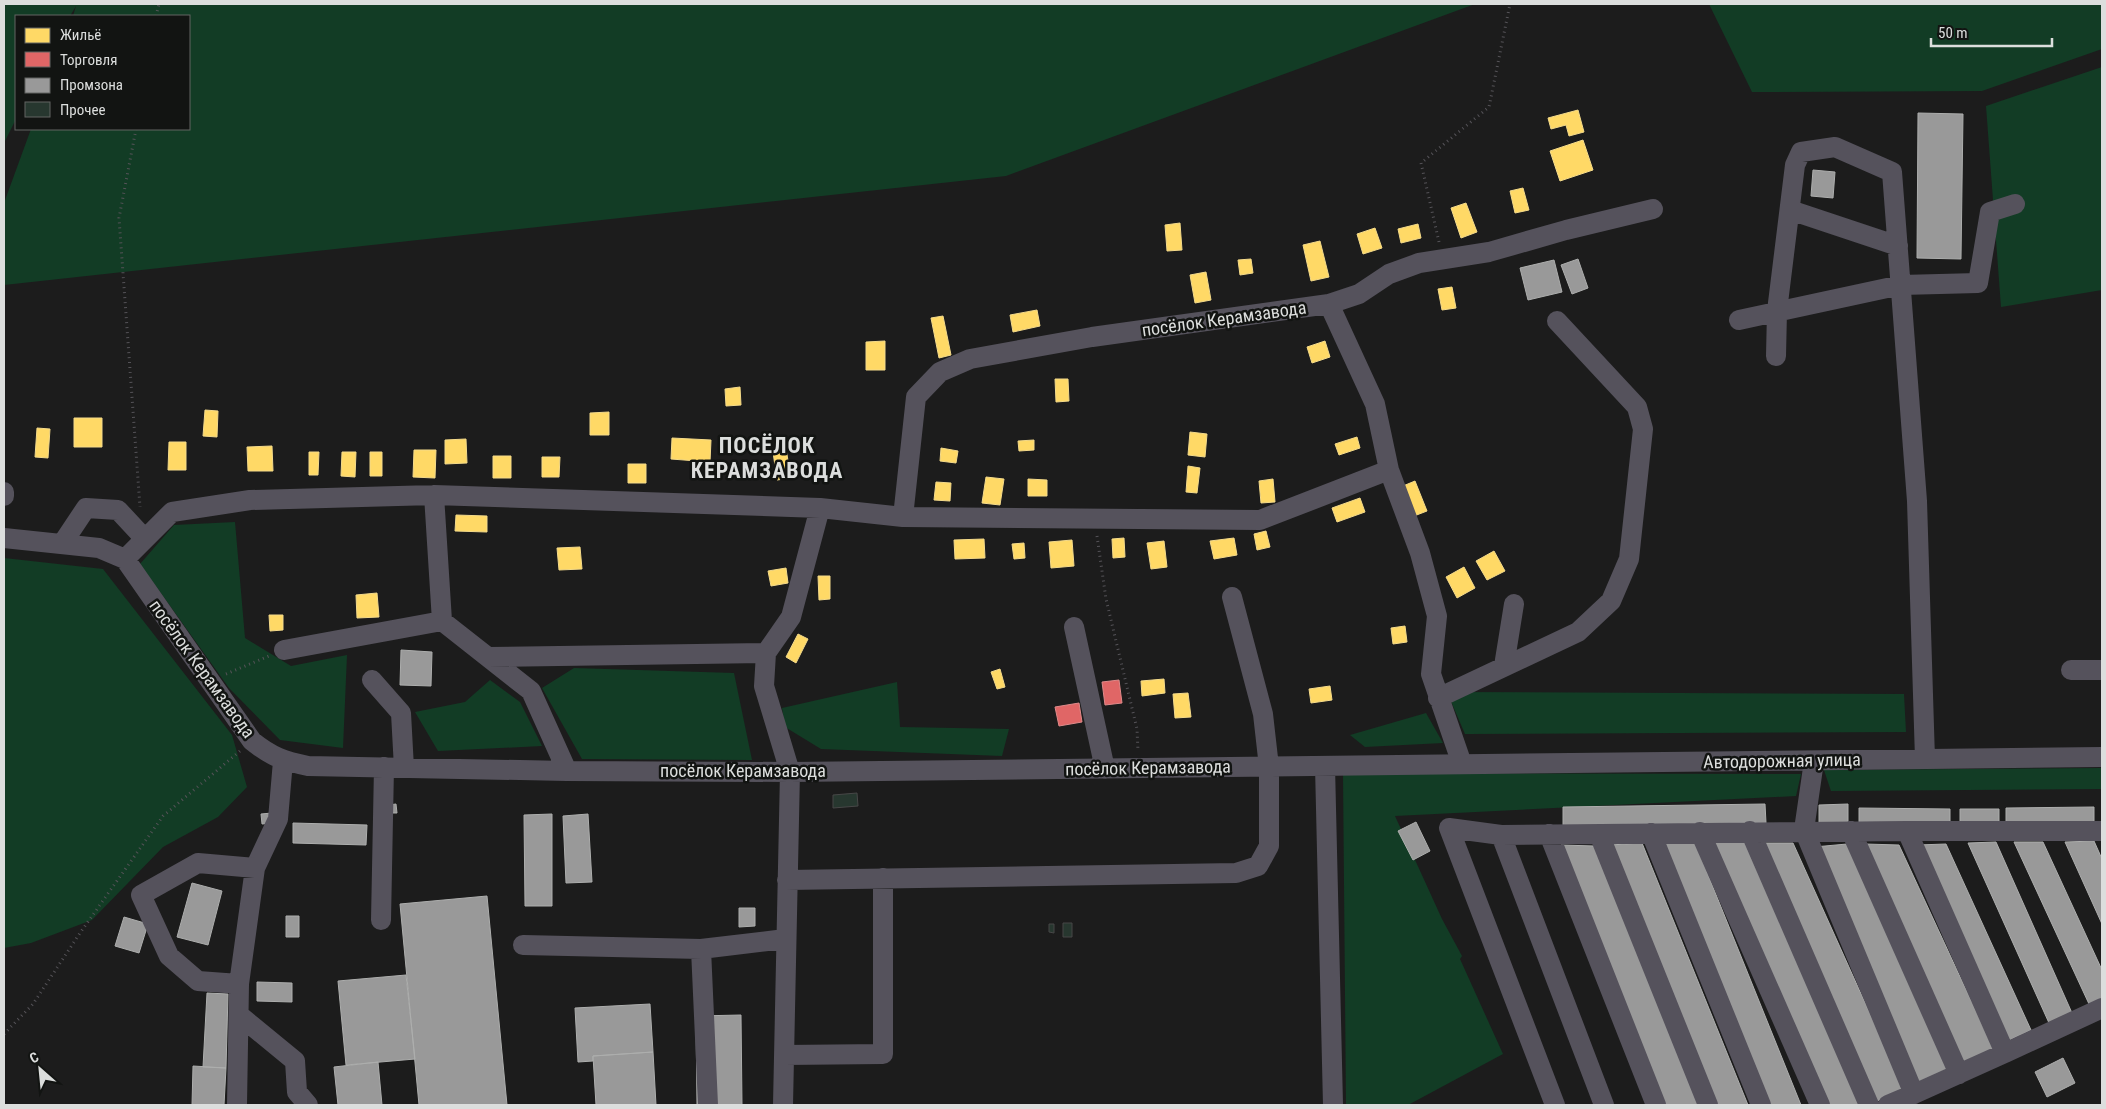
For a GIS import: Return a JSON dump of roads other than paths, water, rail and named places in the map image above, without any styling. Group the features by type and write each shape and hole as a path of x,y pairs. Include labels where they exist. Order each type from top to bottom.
{"street":[{"path":"1776,356 1777,311 1795,165 1801,152 1835,147 1892,172 1917,501 1925,759"},
{"path":"1739,320 1901,285 1978,283 1990,212 2015,204"},
{"name":"посёлок Керамзавода","path":"903,517 916,397 940,372 970,359 1092,337 1329,304 1358,294 1389,274 1419,263 1489,252 1566,230 1653,209"},
{"path":"1790,210 1898,246"},
{"path":"1329,304 1375,404 1389,470 1420,553 1436,616 1431,674 1462,764"},
{"path":"1438,698 1578,632 1611,601 1629,559 1643,429 1637,406 1556,320"},
{"path":"124,560 172,512 250,500 434,495 820,508 903,517 1260,520 1389,470"},
{"path":"434,495 442,621 531,691 567,771"},
{"path":"62,544 86,508 118,510 145,539"},
{"path":"783,1105 790,772 764,686 766,652 791,617 820,508"},
{"name":"посёлок Керамзавода","path":"4,538 99,548 124,560 252,741 283,761 308,766 567,771 790,772 1462,764"},
{"path":"787,880 1236,873 1258,866 1269,846 1269,767 1263,714 1232,596"},
{"path":"1504,666 1514,604"},
{"path":"284,650 442,621"},
{"path":"1074,628 1105,768"},
{"path":"488,657 766,652"},
{"path":"2071,670 2102,670"},
{"path":"372,680 401,714 404,768"},
{"name":"Автодорожная улица","path":"1462,764 2102,757"},
{"path":"237,1105 240,1015 239,984 255,868 278,818 283,761"},
{"path":"1814,761 1804,830 1914,1094"},
{"path":"1325,766 1333,1105"},
{"path":"382,920 384,767"},
{"path":"1554,1105 1449,828 1501,835 1804,830 2102,831"},
{"path":"1750,831 1869,1105"},
{"path":"1851,831 1959,1074"},
{"path":"1907,831 2006,1053"},
{"path":"1700,832 1820,1105"},
{"path":"1651,833 1760,1105"},
{"path":"1549,834 1656,1105"},
{"path":"1599,834 1708,1105"},
{"path":"1501,835 1604,1105"},
{"path":"239,984 198,981 169,956 141,895 198,863 255,868"},
{"path":"784,1055 884,1054 883,878"},
{"path":"523,945 701,949 785,939"},
{"path":"701,949 708,1105"},
{"path":"1888,1105 2102,1008"},
{"path":"240,1015 295,1061 297,1092 308,1105"}],"district":[{"name":"ПОСЁЛОК КЕРАМЗАВОДА","path":"767,458"}]}
